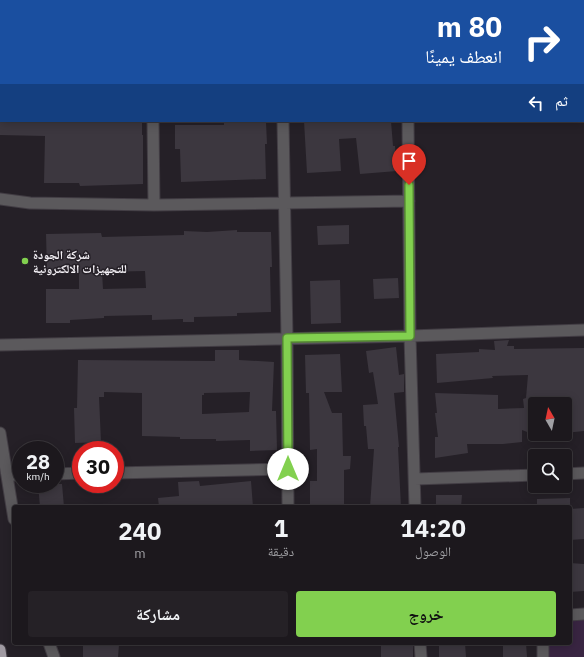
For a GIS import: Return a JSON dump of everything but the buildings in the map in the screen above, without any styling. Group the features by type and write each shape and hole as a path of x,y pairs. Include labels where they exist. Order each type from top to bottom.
{"highway":[{"path":"0,650 1,657"}],"street":[{"path":"153,122 154,205"},
{"path":"283,122 288,505"},
{"path":"408,122 410,336 415,505"},
{"path":"0,199 30,203 154,205 409,200"},
{"path":"0,345 410,336 584,330"},
{"path":"0,433 12,506"},
{"path":"124,473 288,469"},
{"path":"572,474 584,473"},
{"path":"7,475 12,475"},
{"path":"415,479 528,475"},
{"path":"572,615 584,614"},
{"path":"51,645 54,657"},
{"path":"420,645 420,657"},
{"path":"543,645 543,657"}],"shaded area":[{"path":"572,615 584,615 584,657 544,657 543,645 572,645"}],"place":[{"name":"شركة الجودة للتجهيزات الالكترونية","path":"25,261"}],"route":[{"path":"288,469 287,338 410,336 409,185"}]}
